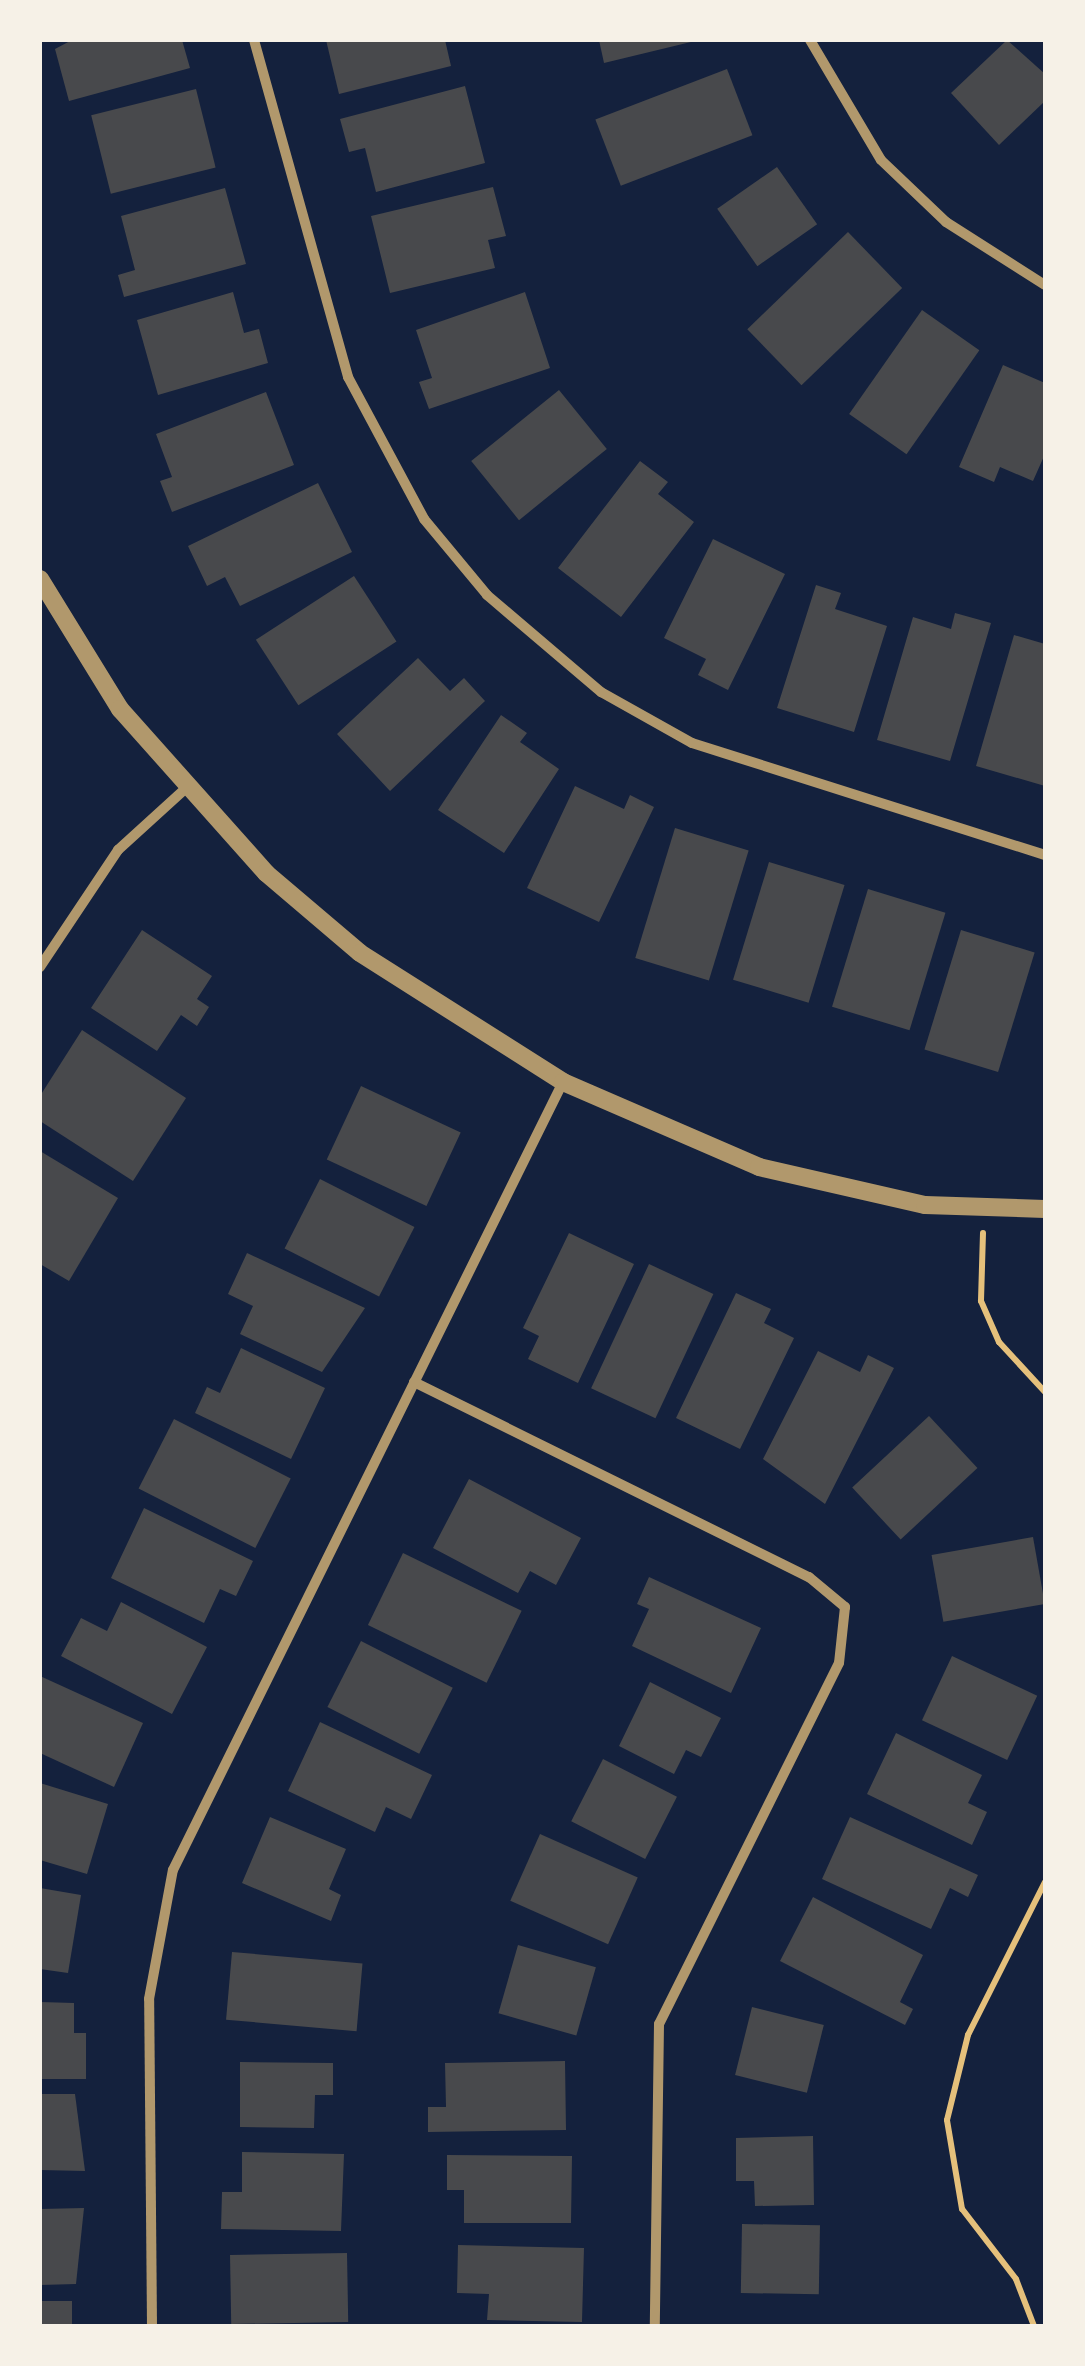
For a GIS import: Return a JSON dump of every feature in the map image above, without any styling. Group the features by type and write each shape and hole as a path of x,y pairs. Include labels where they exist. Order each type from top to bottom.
{"street":[{"path":"254,40 348,376 424,519 486,595 600,692 692,743 1045,856"},
{"path":"810,40 881,160 946,222 1045,284"},
{"path":"40,579 120,710 185,789 360,953 563,1082 758,1168 925,1205 1045,1209"},
{"path":"40,966 118,850 185,789"},
{"path":"152,2326 149,1999 160,1912 414,1382 563,1082"},
{"path":"414,1382 810,1576 845,1607 838,1663 659,2024 655,2326"}],"path":[{"path":"984,1207 981,1300 999,1342 1045,1392"},
{"path":"1034,2326 1016,2279 962,2209 947,2120 968,2034 1045,1882"}],"building":[{"path":"72,40 182,40 190,68 69,101 55,49"},
{"path":"326,40 445,40 451,66 339,94"},
{"path":"599,40 694,40 695,41 604,63"},
{"path":"1007,40 1045,74 1045,101 999,145 951,93"},
{"path":"727,69 752,135 621,186 595,120"},
{"path":"465,86 485,163 376,192 365,148 349,152 340,119"},
{"path":"196,89 216,168 111,194 91,115"},
{"path":"777,167 817,224 757,266 717,209"},
{"path":"493,187 506,236 488,240 495,268 390,293 371,216"},
{"path":"225,188 246,264 124,297 118,275 135,270 121,216"},
{"path":"848,232 902,288 801,385 747,329"},
{"path":"233,292 244,333 259,329 268,363 158,395 137,320"},
{"path":"525,292 550,368 429,409 419,382 432,378 416,330"},
{"path":"922,310 979,350 906,454 849,414"},
{"path":"1003,365 1045,383 1045,454 1033,481 1000,467 994,482 959,467"},
{"path":"559,390 607,449 519,520 471,461"},
{"path":"266,392 294,465 172,512 160,481 172,477 156,434"},
{"path":"640,461 668,482 658,494 694,522 621,617 558,568"},
{"path":"318,483 352,552 240,606 225,577 207,586 188,546"},
{"path":"713,539 785,574 728,690 698,675 706,659 664,638"},
{"path":"354,576 396,641 298,705 256,640"},
{"path":"816,585 841,593 835,609 887,626 854,732 777,708"},
{"path":"955,613 991,623 950,761 877,740 913,617 951,629"},
{"path":"1014,635 1045,644 1045,786 976,766"},
{"path":"418,658 450,691 464,678 485,701 390,791 337,734"},
{"path":"501,715 527,733 520,742 559,769 504,853 438,810"},
{"path":"575,786 624,809 630,795 654,807 599,922 527,888"},
{"path":"675,828 749,851 709,981 635,958"},
{"path":"769,862 845,885 809,1003 733,980"},
{"path":"868,889 945,913 909,1030 832,1007"},
{"path":"142,930 212,976 197,999 209,1007 197,1026 181,1015 157,1051 91,1008"},
{"path":"961,930 1035,953 998,1072 924,1050"},
{"path":"82,1030 186,1098 133,1181 40,1121 40,1096"},
{"path":"361,1086 461,1132 426,1206 327,1159"},
{"path":"40,1151 118,1198 69,1281 40,1264"},
{"path":"320,1179 414,1227 379,1297 285,1248"},
{"path":"569,1233 634,1264 578,1383 528,1359 539,1336 523,1328"},
{"path":"247,1253 365,1308 322,1372 240,1334 253,1306 228,1294"},
{"path":"649,1264 713,1294 655,1418 591,1388"},
{"path":"736,1293 771,1309 764,1323 794,1338 740,1449 676,1418"},
{"path":"241,1348 325,1388 291,1459 195,1413 207,1387 220,1393"},
{"path":"818,1351 860,1372 868,1355 894,1368 825,1504 763,1459"},
{"path":"929,1416 977,1468 901,1540 852,1488"},
{"path":"174,1419 291,1478 255,1548 139,1488"},
{"path":"469,1479 581,1538 556,1585 530,1571 518,1593 433,1548"},
{"path":"144,1508 253,1561 236,1596 220,1589 204,1623 111,1578"},
{"path":"1033,1537 1045,1604 943,1622 932,1555"},
{"path":"403,1553 522,1611 487,1683 368,1625"},
{"path":"649,1577 761,1628 731,1693 632,1646 649,1609 637,1604"},
{"path":"121,1602 207,1647 172,1714 61,1656 81,1618 107,1631"},
{"path":"361,1641 453,1688 419,1754 327,1707"},
{"path":"952,1656 1037,1696 1007,1760 922,1720"},
{"path":"40,1676 143,1723 114,1787 40,1753"},
{"path":"650,1682 721,1718 701,1757 686,1750 674,1774 619,1746"},
{"path":"320,1722 432,1775 411,1819 386,1807 375,1832 288,1791"},
{"path":"896,1733 982,1775 968,1803 987,1812 972,1845 867,1794"},
{"path":"603,1759 677,1797 645,1859 571,1821"},
{"path":"40,1783 108,1804 87,1874 40,1860"},
{"path":"270,1817 346,1849 329,1889 341,1895 331,1921 242,1883"},
{"path":"850,1817 978,1875 968,1897 950,1888 931,1929 822,1879"},
{"path":"540,1834 638,1878 608,1944 510,1901"},
{"path":"40,1888 81,1895 68,1973 40,1969"},
{"path":"813,1897 923,1955 900,2002 913,2009 905,2025 780,1961"},
{"path":"518,1945 596,1967 576,2036 498,2013"},
{"path":"232,1952 363,1963 357,2031 226,2020"},
{"path":"40,2002 74,2003 74,2033 86,2033 86,2079 40,2079"},
{"path":"752,2007 824,2025 807,2093 735,2075"},
{"path":"565,2061 566,2130 428,2132 428,2107 446,2107 445,2063"},
{"path":"240,2062 333,2063 333,2095 315,2095 314,2128 240,2127"},
{"path":"40,2094 75,2094 85,2171 40,2170"},
{"path":"813,2136 814,2205 755,2206 754,2181 736,2181 736,2138"},
{"path":"242,2152 344,2154 341,2231 221,2229 222,2192 242,2192"},
{"path":"447,2155 572,2156 571,2223 464,2223 464,2190 447,2190"},
{"path":"84,2208 76,2284 40,2285 40,2209"},
{"path":"742,2224 820,2225 819,2294 741,2293"},
{"path":"458,2245 584,2248 582,2322 487,2320 489,2294 457,2293"},
{"path":"347,2253 348,2322 231,2324 230,2255"},
{"path":"40,2301 72,2301 72,2326 40,2326"}]}
